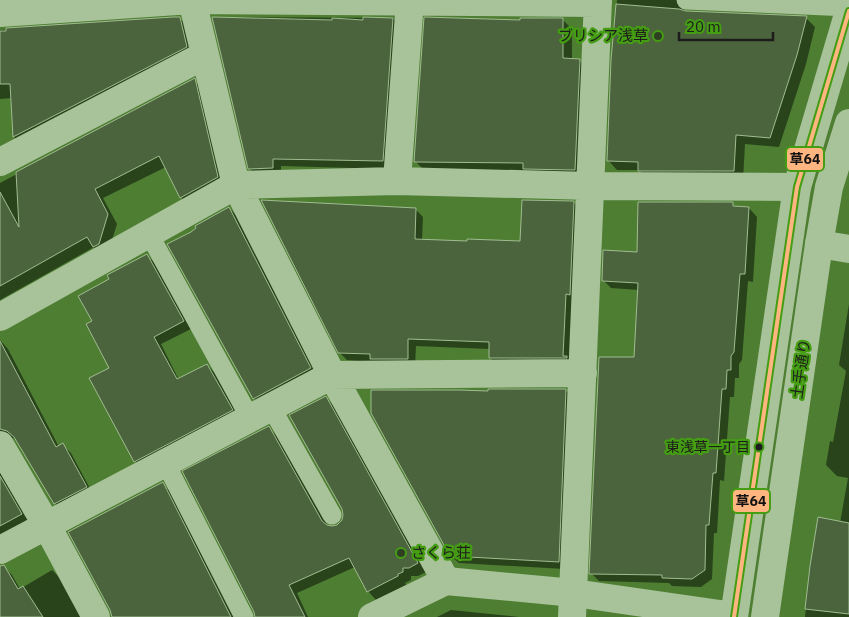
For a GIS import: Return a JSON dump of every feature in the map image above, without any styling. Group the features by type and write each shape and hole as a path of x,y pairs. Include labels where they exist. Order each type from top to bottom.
{"street":[{"path":"192,0 236,185 332,375 446,582"},
{"path":"0,13 102,3 192,0 600,1 573,605"},
{"path":"397,181 410,1"},
{"name":"土手通り","path":"734,617 797,187 849,11"},
{"path":"0,162 204,54"},
{"name":"土手通り","path":"765,617 819,244 829,187 849,123"},
{"path":"0,317 236,185 397,181 591,186 797,187"},
{"path":"819,244 849,249"},
{"path":"0,550 46,524 332,375 583,373"},
{"path":"0,445 46,524 96,617"},
{"path":"372,617 446,582 573,605 738,617"}],"lane":[{"path":"686,0 849,7"},
{"path":"148,234 261,412 332,515"},
{"path":"165,462 244,617"}],"building":[{"path":"616,4 686,11 807,16 797,55 770,138 736,135 734,171 638,171 638,162 607,161 611,60"},
{"path":"180,17 187,47 13,137 10,84 0,84 0,31 6,31 6,28"},
{"path":"212,17 332,20 332,18 363,20 363,17 393,18 383,161 273,159 273,168 248,169"},
{"path":"424,17 520,20 520,18 563,18 563,58 580,59 575,170 523,169 523,163 414,162"},
{"path":"195,78 218,177 180,198 159,156 95,189 108,214 99,244 93,247 87,237 0,286 0,192 19,227 16,172"},
{"path":"261,200 416,208 415,239 467,241 467,239 520,241 522,200 574,201 570,295 566,294 563,356 567,356 567,358 489,358 489,342 408,339 408,359 370,359 370,354 338,353"},
{"path":"638,202 733,202 733,206 749,207 745,274 740,274 734,352 731,356 731,370 727,370 726,389 722,389 716,473 713,473 709,525 706,525 705,570 692,579 662,578 662,575 589,574 599,357 634,357 638,283 602,281 603,250 637,252"},
{"path":"229,207 311,368 253,399 167,244 191,232 196,228 195,226"},
{"path":"147,254 184,321 154,337 177,379 207,364 233,410 134,462 89,378 109,368 86,324 92,321 78,296 109,279 107,275"},
{"path":"0,341 56,447 63,443 87,487 54,504 14,437 7,431 0,429"},
{"path":"488,389 566,389 559,562 450,556 371,413 371,390 488,391"},
{"path":"326,396 418,563 409,568 403,568 403,572 398,574 398,576 367,592 349,558 289,585 305,617 255,617 182,471 269,426 322,521 327,525 337,525 342,520 342,509 289,415"},
{"path":"0,476 22,514 0,526"},
{"path":"163,482 231,617 112,617 68,532"},
{"path":"818,517 849,523 849,614 805,609"},
{"path":"4,565 18,589 23,586 43,617 0,617 0,566"}],"transit line":[{"name":"草64","path":"734,617 797,187 849,11"}],"place":[{"name":"ブリシア浅草","path":"658,36"},
{"name":"東浅草一丁目","path":"759,447"},
{"name":"さくら荘","path":"401,553"}]}
